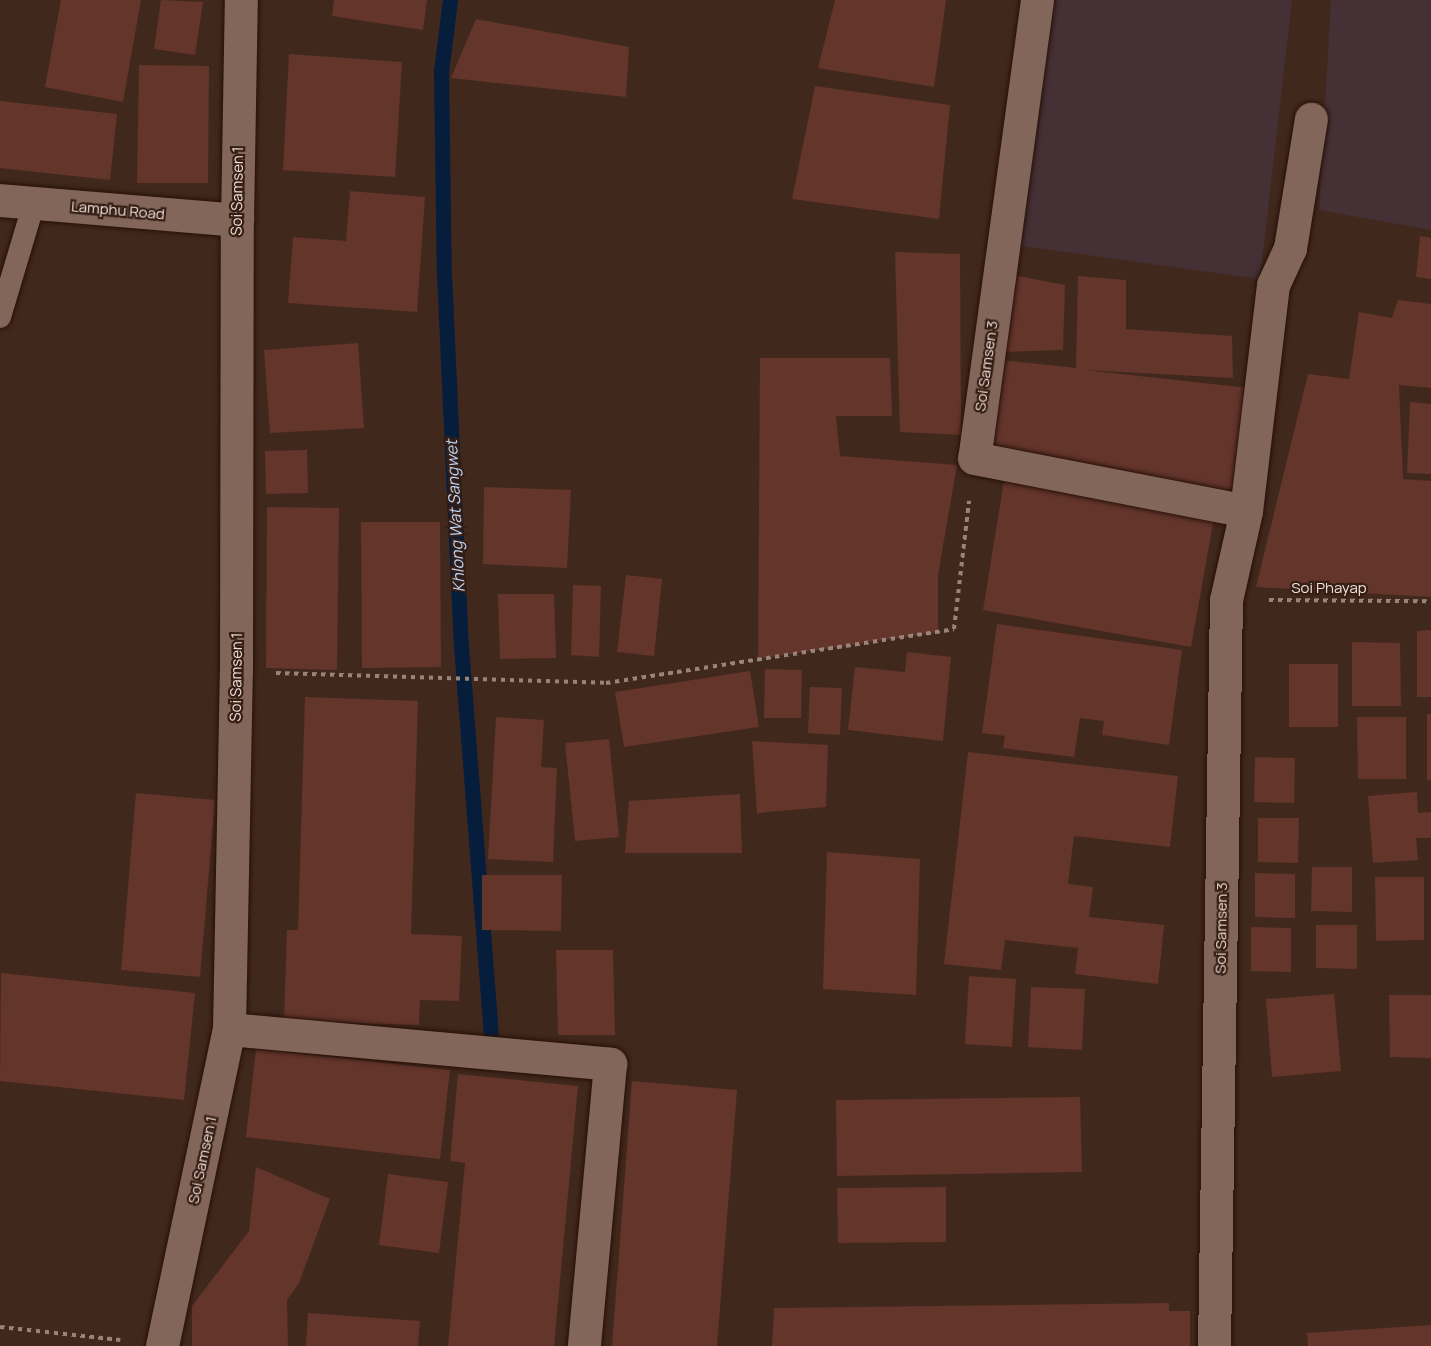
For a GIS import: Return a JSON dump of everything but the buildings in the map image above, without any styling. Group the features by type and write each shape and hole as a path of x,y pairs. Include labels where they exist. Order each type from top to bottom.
{"street":[{"name":"Soi Samsen 1","path":"162,1345 229,1029 236,671 237,220 241,0"},
{"name":"Soi Samsen 3","path":"974,458 1037,0"},
{"name":"Soi Samsen 3","path":"1214,1346 1226,600 1246,511 1273,285 1290,248 1311,119"},
{"name":"Lamphu Road","path":"0,200 237,220"},
{"path":"974,458 1246,511"},
{"path":"229,1029 610,1064 585,1346"}],"lane":[{"path":"0,317 34,203"}],"path":[{"path":"236,671 606,683 954,629 974,458"},
{"name":"Soi Phayap","path":"1226,600 1431,601"},
{"path":"0,1327 162,1345"}],"shaded area":[{"path":"1035,0 1292,0 1260,279 1014,245"},
{"path":"1331,0 1431,0 1431,230 1319,210"}],"waterway":[{"name":"Khlong Wat Sangwet","path":"450,0 441,71 444,274 461,646 491,1033"}]}
